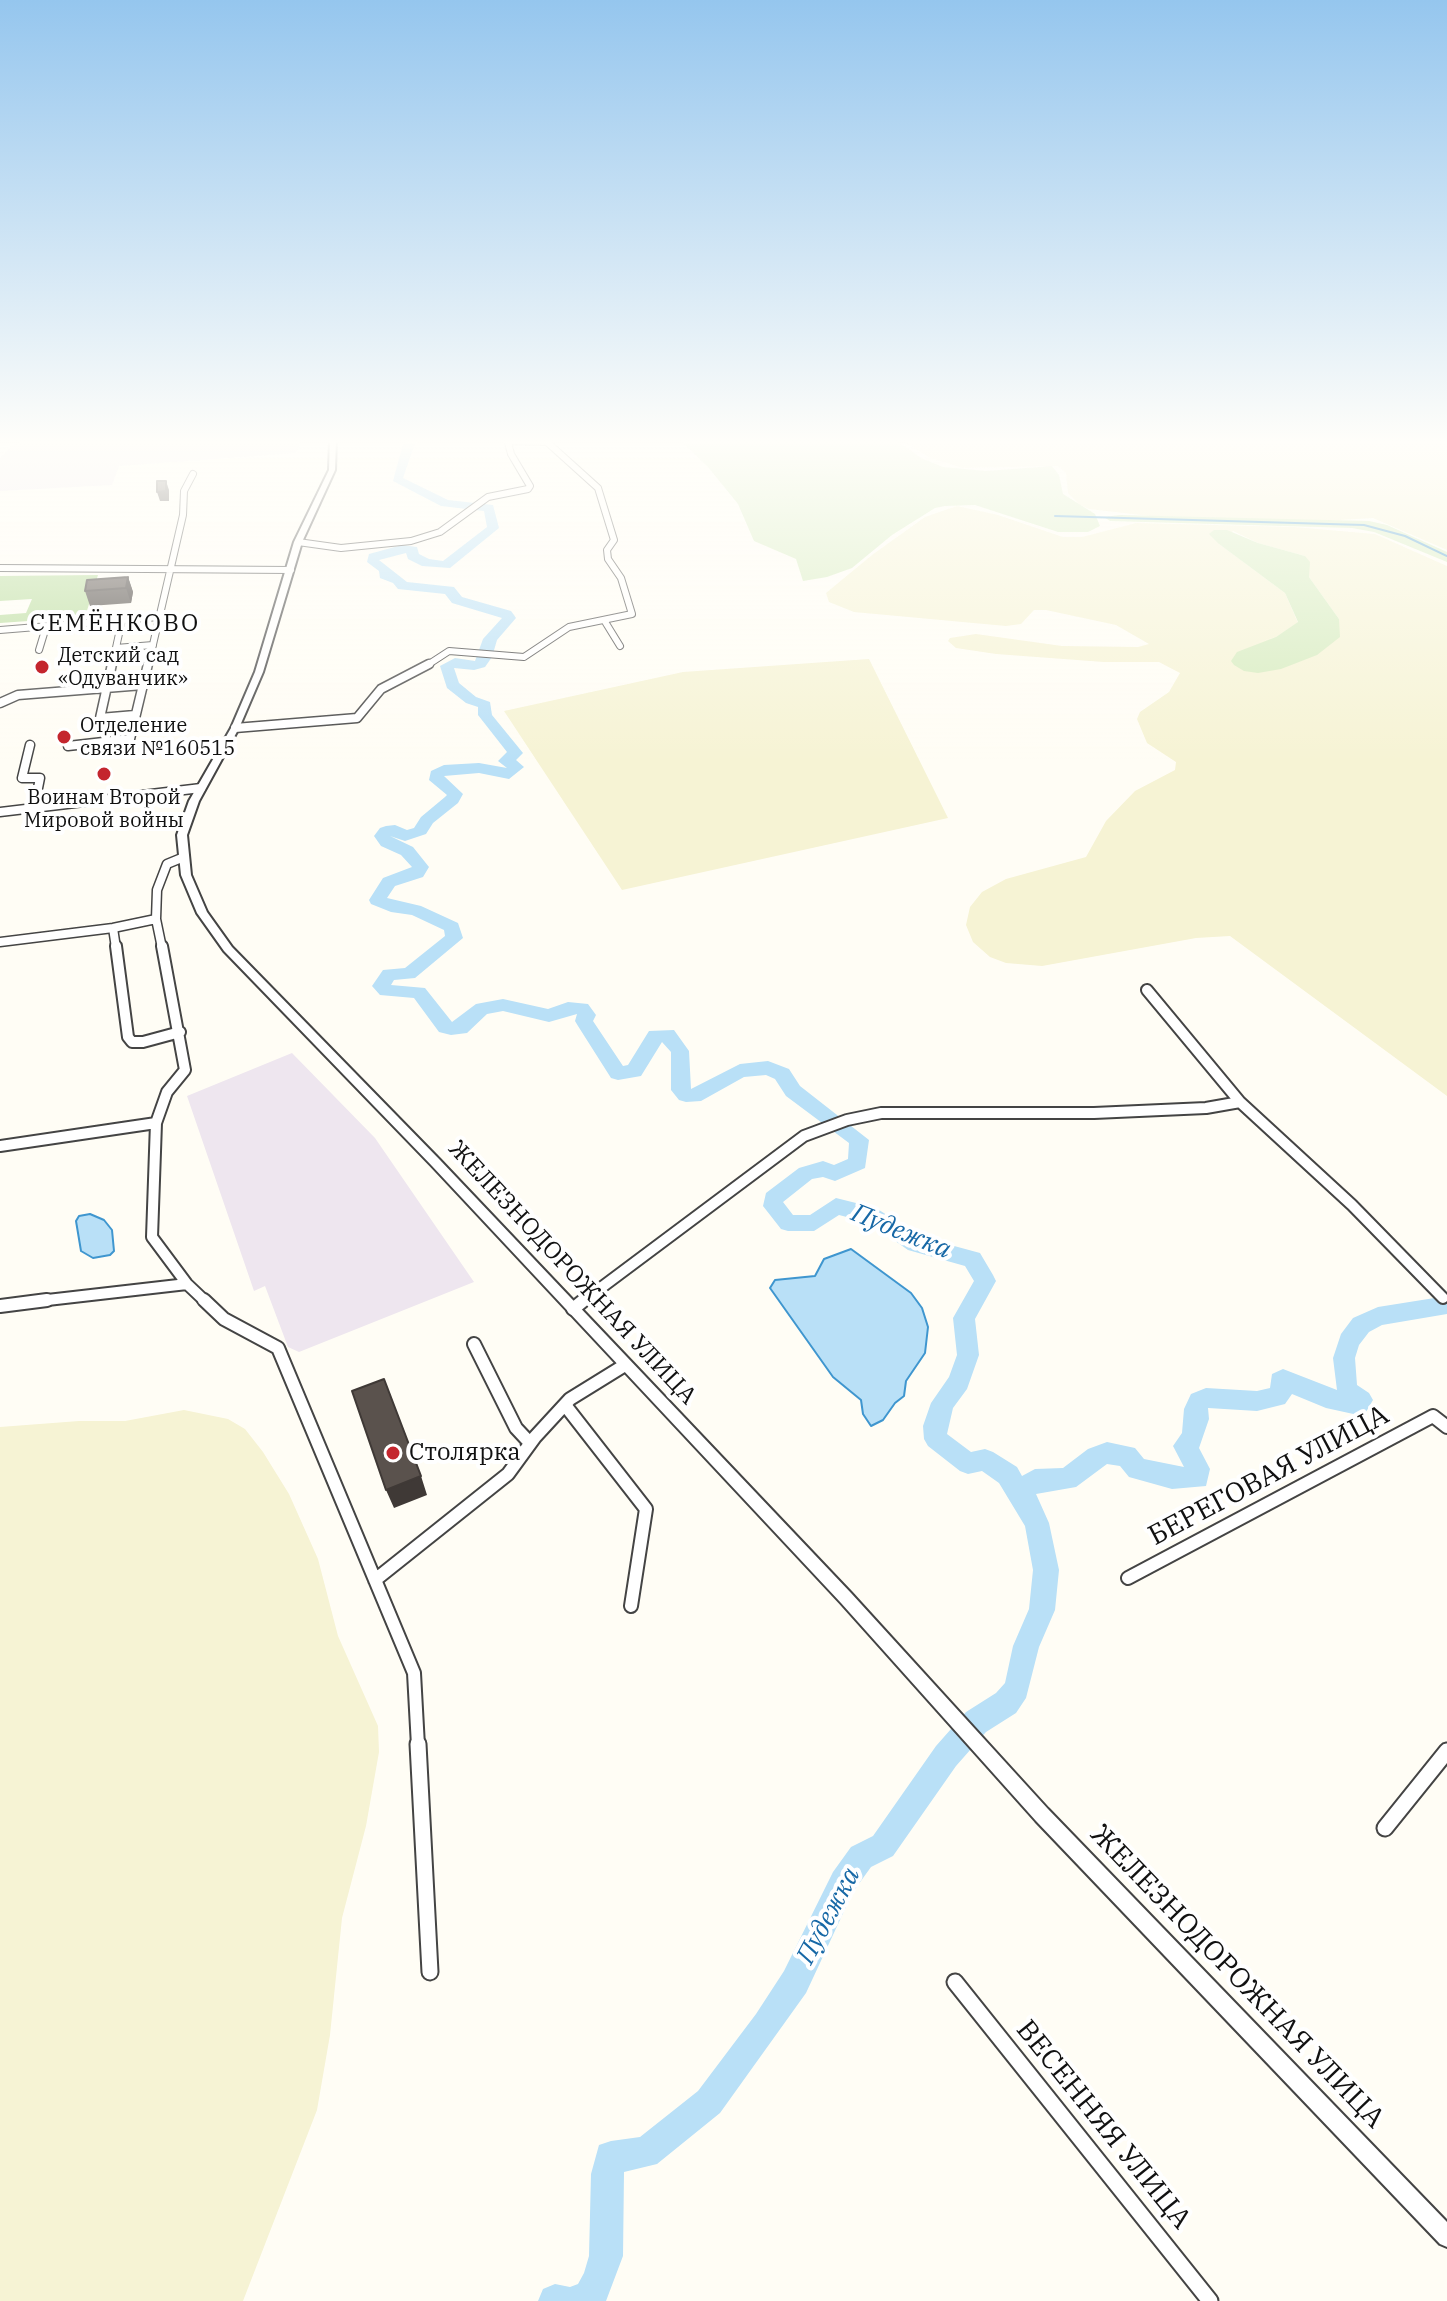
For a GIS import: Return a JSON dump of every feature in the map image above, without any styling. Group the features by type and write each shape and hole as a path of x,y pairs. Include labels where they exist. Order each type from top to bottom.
{"street":[{"path":"68,746 130,739 175,546"},
{"path":"297,546 259,672 235,728 201,788 182,835 184,857 167,864 157,890 156,919 185,1070 167,1092 156,1123 152,1237 187,1284 224,1319 278,1348 414,1673 430,1972"},
{"path":"329,546 357,546"},
{"path":"235,728 357,718 381,689 407,678 449,651 524,657 569,627 632,614 621,578 608,559 610,546"},
{"path":"0,568 291,570"},
{"path":"0,630 159,617"},
{"path":"122,620 100,718 135,715"},
{"path":"604,620 620,646"},
{"path":"39,650 46,627"},
{"path":"116,648 153,645"},
{"path":"0,703 18,695 143,685"},
{"path":"30,745 22,778 40,778 34,808"},
{"path":"0,812 201,788"},
{"name":"ЖЕЛЕЗНОДОРОЖНАЯ УЛИЦА","path":"184,857 186,875 202,913 228,949 573,1309 846,1598 988,1755 1447,2237"},
{"path":"0,942 113,928 156,919"},
{"path":"113,928 128,1037 132,1042 143,1042 180,1032"},
{"path":"1147,990 1240,1102 1352,1205 1443,1298"},
{"path":"573,1309 804,1136 847,1120 881,1113 1094,1113 1206,1108 1240,1102"},
{"path":"0,1146 156,1123"},
{"path":"0,1306 187,1284"},
{"path":"474,1344 516,1428 530,1443"},
{"path":"375,1580 508,1474 530,1443 565,1405 625,1365"},
{"path":"565,1405 646,1509 631,1606"},
{"name":"БЕРЕГОВАЯ УЛИЦА","path":"1128,1578 1433,1416 1447,1427"},
{"path":"1385,1828 1447,1751"},
{"name":"ВЕСЕННЯЯ УЛИЦА","path":"955,1982 1210,2301"}],"shaded area":[{"path":"884,546 1222,546 1285,593 1298,623 1276,637 1249,645 1339,619 1309,577 1305,556 1270,546 1403,546 1447,566 1447,1096 1230,936 1196,938 1042,966 1006,963 990,957 973,942 966,925 970,907 982,892 1006,879 1086,857 1106,821 1135,791 1175,770 1176,762 1147,743 1137,719 1140,712 1169,692 1180,673 1159,662 1104,662 996,654 956,648 948,641 950,638 976,634 1062,646 1138,647 1149,644 1116,625 1046,610 1034,610 1021,624 1006,626 854,612 829,602 826,593"},
{"path":"869,659 948,818 622,890 504,711 683,672"},
{"path":"292,1053 375,1138 474,1282 299,1352 288,1347 265,1286 254,1291 187,1096"},
{"path":"184,1410 228,1419 245,1429 289,1494 318,1559 338,1636 378,1726 379,1752 366,1826 342,1918 330,2035 317,2110 243,2301 0,2301 0,1427 125,1421"}],"green space":[{"path":"767,546 878,546 852,568 803,581 796,559"},
{"path":"1222,546 1270,546 1305,556 1310,562 1309,577 1339,619 1340,637 1317,655 1281,669 1258,673 1244,671 1234,665 1231,661 1237,652 1276,637 1298,622 1285,593"},
{"path":"1409,546 1435,546 1447,552 1447,562"},
{"path":"98,575 85,617 0,623 0,615 26,613 32,599 0,601 0,576"}],"water":[{"path":"90,1214 104,1220 112,1230 114,1251 110,1255 93,1258 81,1251 76,1221 79,1216"},
{"path":"851,1249 911,1293 922,1308 928,1327 925,1353 906,1381 904,1396 883,1420 871,1426 863,1414 861,1400 833,1377 770,1288 775,1280 815,1276 824,1259"}],"building":[{"path":"128,577 126,588 85,591 87,580"},
{"name":"Столярка","path":"384,1379 421,1476 386,1490 352,1391"}],"waterway":[{"name":"Пудежка","path":"470,546 446,565 426,563 412,556 413,550 402,549 373,557 373,562 385,569 385,575 398,580 403,586 449,590 457,600 506,614 509,618 490,639 480,664 474,666 455,662 447,666 452,685 471,700 485,705 485,715 515,753 506,761 516,767 509,774 479,768 444,770 436,774 437,780 455,794 452,800 427,820 420,831 405,836 395,830 386,831 382,836 387,843 407,851 421,867 417,873 389,882 377,900 397,908 415,910 452,927 454,938 409,974 389,974 381,986 386,991 419,992 446,1027 451,1029 460,1028 482,1008 503,1005 549,1016 568,1008 582,1008 587,1015 584,1021 618,1073 634,1071 656,1036 667,1035 680,1051 681,1090 686,1095 694,1096 740,1071 768,1068 782,1074 793,1091 859,1140 858,1163 835,1173 823,1169 806,1173 773,1199 773,1206 788,1223 814,1223 836,1206 876,1216 915,1244 972,1259 985,1281 964,1318 968,1355 959,1382 943,1403 935,1426 936,1439 968,1463 985,1460 1008,1475 1022,1498"},
{"path":"1427,546 1447,556"},
{"path":"1022,1498 1026,1487 1035,1480 1067,1479 1096,1457 1107,1453 1127,1456 1137,1469 1160,1472 1172,1478 1197,1478 1198,1469 1185,1446 1192,1438 1199,1401 1206,1398 1257,1401 1277,1397 1282,1390 1280,1381 1283,1379 1326,1398 1358,1405 1361,1400 1351,1395 1346,1386 1344,1358 1349,1341 1361,1325 1378,1316 1447,1305"},
{"name":"Пудежка","path":"578,2301 588,2299 599,2280 606,2256 607,2174 611,2157 646,2153 709,2102 795,1982 843,1882 861,1857 883,1846 946,1756 976,1722 1006,1703 1017,1689 1026,1646 1042,1610 1046,1570 1037,1523 1022,1498"},
{"name":"Пудежка","path":"555,2301 563,2301"}],"place":[{"name":"Детский сад «Одуванчик»","path":"42,667"},
{"name":"Отделение связи №160515","path":"64,737"},
{"name":"Воинам Второй Мировой войны","path":"104,774"},
{"name":"Столярка","path":"393,1453"}],"district":[{"name":"СЕМЁНКОВО","path":"115,624"}]}
